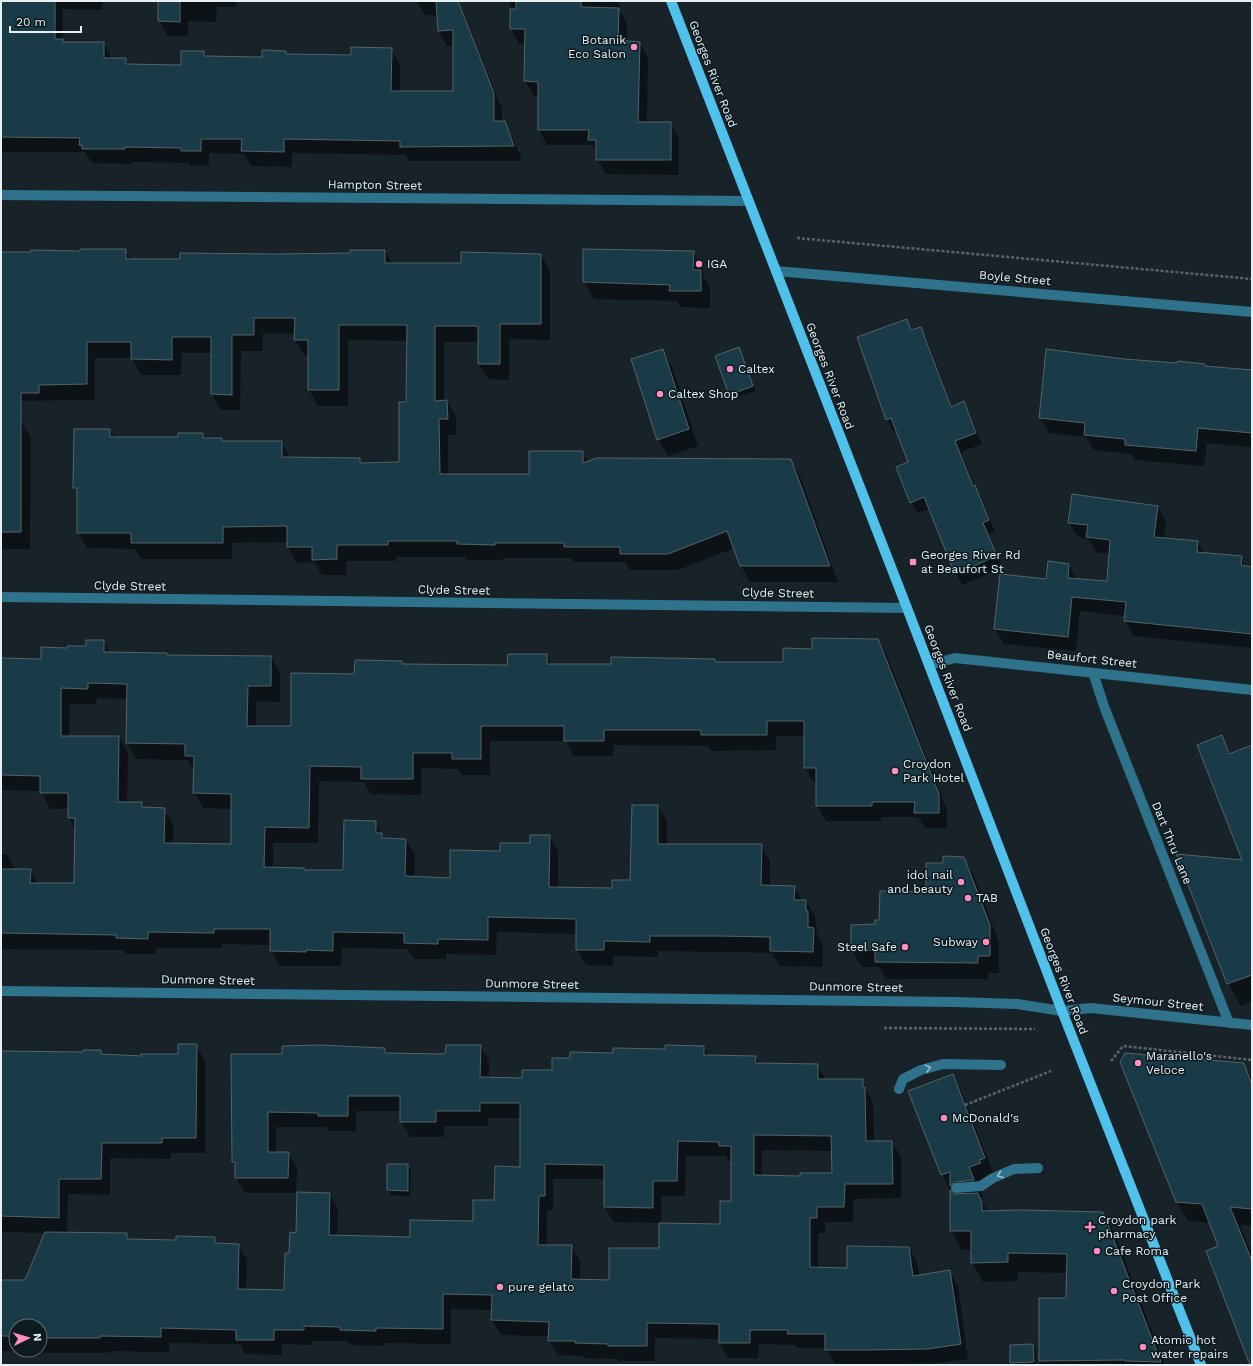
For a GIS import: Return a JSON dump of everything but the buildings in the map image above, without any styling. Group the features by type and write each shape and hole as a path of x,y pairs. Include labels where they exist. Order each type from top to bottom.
{"main road":[{"name":"Georges River Road","path":"671,1 1062,1011 1201,1365"}],"street":[{"name":"Hampton Street","path":"1,195 748,201"},
{"name":"Boyle Street","path":"776,271 1252,312"},
{"name":"Clyde Street","path":"1,597 907,608"},
{"name":"Beaufort Street","path":"929,665 955,658 1252,690"},
{"name":"Dart Thru Lane","path":"1093,673 1108,716 1228,1023"},
{"name":"Dunmore Street","path":"1,991 956,1002 1017,1004 1062,1011"},
{"name":"Seymour Street","path":"1062,1011 1092,1008 1252,1025"},
{"path":"899,1089 903,1080 921,1070 943,1064 1001,1065"},
{"path":"956,1188 981,1186 993,1178 1014,1169 1038,1168"}],"path":[{"path":"797,238 1252,279"},
{"path":"884,1028 1035,1029"},
{"path":"1112,1061 1123,1046 1252,1060"},
{"path":"965,1105 1052,1071"}],"place":[{"name":"Botanik Eco Salon","path":"634,47"},
{"name":"IGA","path":"699,264"},
{"name":"Caltex","path":"730,369"},
{"name":"Caltex Shop","path":"660,394"},
{"name":"Georges River Rd at Beaufort St","path":"913,562"},
{"name":"Croydon Park Hotel","path":"895,771"},
{"name":"idol nail and beauty","path":"961,882"},
{"name":"TAB","path":"968,898"},
{"name":"Subway","path":"986,942"},
{"name":"Steel Safe","path":"905,947"},
{"name":"Maranello's Veloce","path":"1138,1063"},
{"name":"McDonald's","path":"944,1118"},
{"name":"Croydon park pharmacy","path":"1090,1227"},
{"name":"Cafe Roma","path":"1097,1251"},
{"name":"pure gelato","path":"500,1287"},
{"name":"Croydon Park Post Office","path":"1114,1291"},
{"name":"Atomic hot water repairs","path":"1143,1347"}]}
